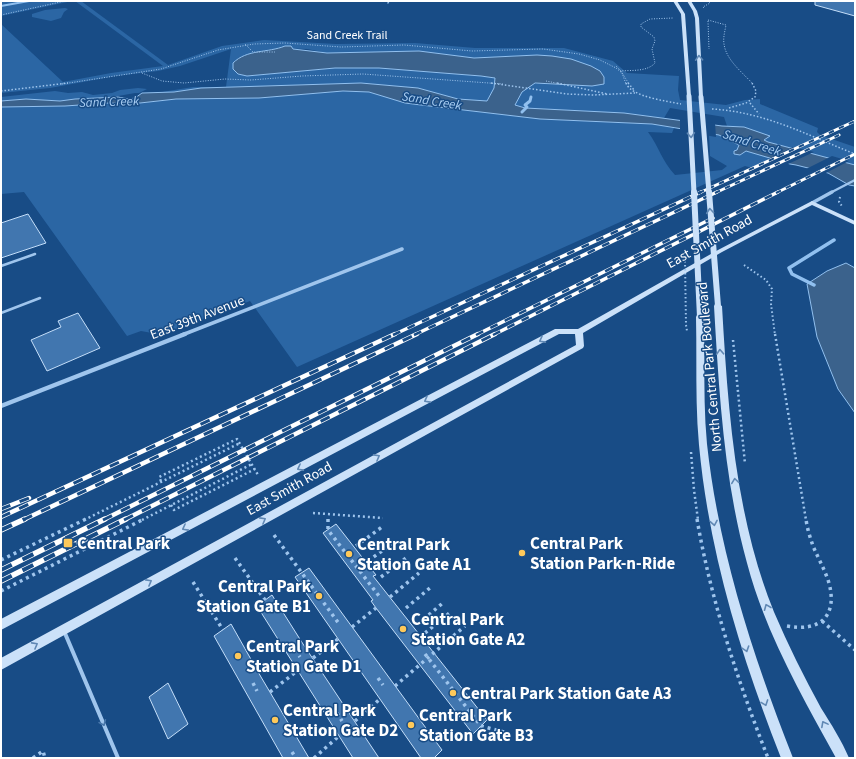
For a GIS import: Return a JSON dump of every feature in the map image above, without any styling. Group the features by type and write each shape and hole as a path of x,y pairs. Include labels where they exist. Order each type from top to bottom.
{"main road":[{"name":"North Central Park Boulevard","path":"675,1 683,14 689,96 700,317 703,443 713,521 735,614 756,680 787,758"},
{"name":"North Central Park Boulevard","path":"689,1 697,18 701,97 718,306 722,385 737,495 752,563 762,595 799,678 843,758"},
{"path":"812,203 855,223"},
{"name":"East Smith Road","path":"1,625 558,331 579,332 720,251 812,203"},
{"name":"East Smith Road","path":"1,664 580,346 579,332"}],"street":[{"name":"East Smith Road","path":"812,203 855,180"},
{"name":"East 39th Avenue","path":"1,406 402,249"}],"lane":[{"path":"1,266 35,254"},
{"path":"1,313 40,298"},
{"path":"63,630 118,758"}],"path":[{"path":"1,15 65,1"},
{"path":"708,1 710,3 703,8 708,20 726,25 724,38 727,52 742,74 756,87 757,92 756,96 750,103 727,109 761,116 855,154"},
{"path":"620,71 649,68 654,66 656,63 651,51 655,41 654,37 641,27 641,24 650,19 673,18"},
{"name":"Sand Creek Trail","path":"1,91 69,84 116,75 161,69 218,50 245,44 285,43 341,47 404,45 472,51 547,50 572,53 593,58 611,65 620,71"},
{"path":"69,84 110,75 159,68 215,50 245,44 253,52 275,52"},
{"path":"620,71 624,84 635,93"},
{"path":"620,71 624,74 627,84 633,89 642,94 668,101"},
{"path":"139,72 162,81 184,84 230,79 251,80 363,74 501,84 567,94 613,95 635,93 656,99"},
{"path":"546,81 613,95"},
{"path":"750,103 755,111 761,116"},
{"path":"744,265 766,280 772,289 771,304 785,401 810,538 828,582 832,599 828,614 814,627 804,629 787,626"},
{"path":"733,338 746,469"},
{"path":"1,560 161,482 159,477 237,439 258,475"},
{"path":"1,591 252,464"},
{"path":"171,505 174,510 255,469"},
{"path":"313,513 383,518"},
{"path":"328,519 328,530 379,596"},
{"path":"356,546 382,527"},
{"path":"274,535 340,625"},
{"path":"368,561 393,543"},
{"path":"235,558 264,600"},
{"path":"381,577 406,558"},
{"path":"390,597 419,573"},
{"path":"193,582 223,630"},
{"path":"406,608 431,587"},
{"path":"418,624 444,602"},
{"path":"352,627 376,608"},
{"path":"425,633 452,611"},
{"path":"784,620 790,633"},
{"path":"822,621 855,650"},
{"path":"395,686 426,656 465,626"},
{"path":"313,658 338,638"},
{"path":"295,650 300,657"},
{"path":"426,656 481,726 504,732"},
{"path":"270,692 297,671"},
{"path":"378,678 383,685"},
{"path":"252,683 257,691"},
{"path":"355,721 380,699"},
{"path":"337,713 342,721"},
{"path":"314,758 339,736"},
{"path":"760,737 768,758"},
{"path":"33,758 43,751 45,758"},
{"path":"292,752 296,758"}],"shaded area":[{"path":"1,1 72,1 1,16"},
{"path":"75,1 81,1 168,65 222,46 264,40 336,44 415,43 475,48 564,48 613,61 627,73 679,76 678,90 680,100 726,105 745,100 760,99 760,104 818,128 817,132 820,135 855,147 855,165 768,142 764,140 769,136 744,127 727,126 724,117 670,108 664,118 624,113 525,108 515,105 458,99 418,88 361,83 201,88 174,92 145,93 193,87 226,87 231,49 180,66 158,71 116,76 50,88 1,93 1,24 63,82 111,73 163,66","holes":["280,48 307,49 327,53 419,51 474,58 536,55 600,71 604,78 603,84 592,86 495,82 495,78 481,76 379,68 335,68 247,76 238,74 253,52"]},
{"path":"68,9 64,12 61,18 51,21 32,17 32,14 45,10"},
{"path":"138,88 147,89 139,93 107,98 60,101 26,99 1,101 1,97 55,91 68,93 82,92 93,95"},
{"path":"343,91 369,92 405,103 540,119 652,124 674,128 672,133 648,132 675,175 722,170 727,166 710,156 709,134 719,135 739,145 740,155 746,151 773,158 752,168 745,166 297,367 250,301 163,335 141,331 127,336 24,192 1,194 1,107 65,106 109,103 131,104 176,99 259,98"}],"water":[{"name":"Sand Creek","path":"291,46 293,49 327,53 419,51 474,58 537,55 571,59 600,71 604,77 604,84 592,86 535,83 522,92 515,105 525,108 624,113 722,126 744,127 770,136 764,140 768,142 855,165 855,186 849,185 828,173 746,151 740,155 734,154 734,151 737,150 739,145 719,135 652,124 540,119 421,105 405,103 369,92 343,91 259,98 176,99 131,104 109,103 65,106 1,107 1,101 26,99 60,101 118,97 129,99 135,98 142,93 174,92 201,88 361,83 418,88 458,99 487,101 494,88 495,78 379,68 335,68 247,76 238,74 233,69 233,63 245,55"},
{"path":"846,263 855,268 855,413 838,389 817,337 807,284 827,271"}],"pier":[{"path":"680,119 715,123 716,137 680,131"},
{"path":"793,147 814,152 786,165 768,159"},
{"path":"832,156 849,161 824,174 806,169"}],"building":[{"path":"815,1 855,1 855,16 815,5"},
{"path":"28,214 46,243 1,258 1,223"},
{"path":"78,313 100,348 47,371 31,340 61,327 58,321"},
{"path":"336,524 376,575 373,576 487,720 473,734 376,608 371,601 373,600 323,533"},
{"path":"309,568 442,750 434,758 421,758 295,577"},
{"path":"272,595 379,758 353,758 257,606"},
{"path":"231,624 309,758 283,758 214,636"},
{"path":"168,683 188,724 168,739 149,697"}],"waterway":[{"path":"1,6 29,1"},
{"path":"522,112 527,107 525,105 530,101 531,97"},
{"path":"814,285 792,274 789,268 834,240"}],"railway":[{"path":"699,193 855,121"},
{"path":"715,193 839,135"},
{"path":"776,193 855,154"},
{"path":"393,335 701,192"},
{"path":"414,335 717,192"},
{"path":"493,335 776,193"},
{"path":"476,335 713,218"},
{"path":"1,517 395,334"},
{"path":"23,520 417,334"},
{"path":"103,520 478,334"},
{"path":"125,519 495,334"},
{"path":"1,509 29,498"},
{"path":"1,530 25,519"},
{"path":"1,570 105,519"},
{"path":"1,581 125,519"}],"place":[{"name":"Central Park","path":"68,543"},
{"name":"Central Park Station Park-n-Ride","path":"522,553"},
{"name":"Central Park Station Gate A1","path":"349,554"},
{"name":"Central Park Station Gate B1","path":"319,596"},
{"name":"Central Park Station Gate A2","path":"403,629"},
{"name":"Central Park Station Gate D1","path":"238,656"},
{"name":"Central Park Station Gate A3","path":"453,693"},
{"name":"Central Park Station Gate D2","path":"275,720"},
{"name":"Central Park Station Gate B3","path":"411,725"}]}
